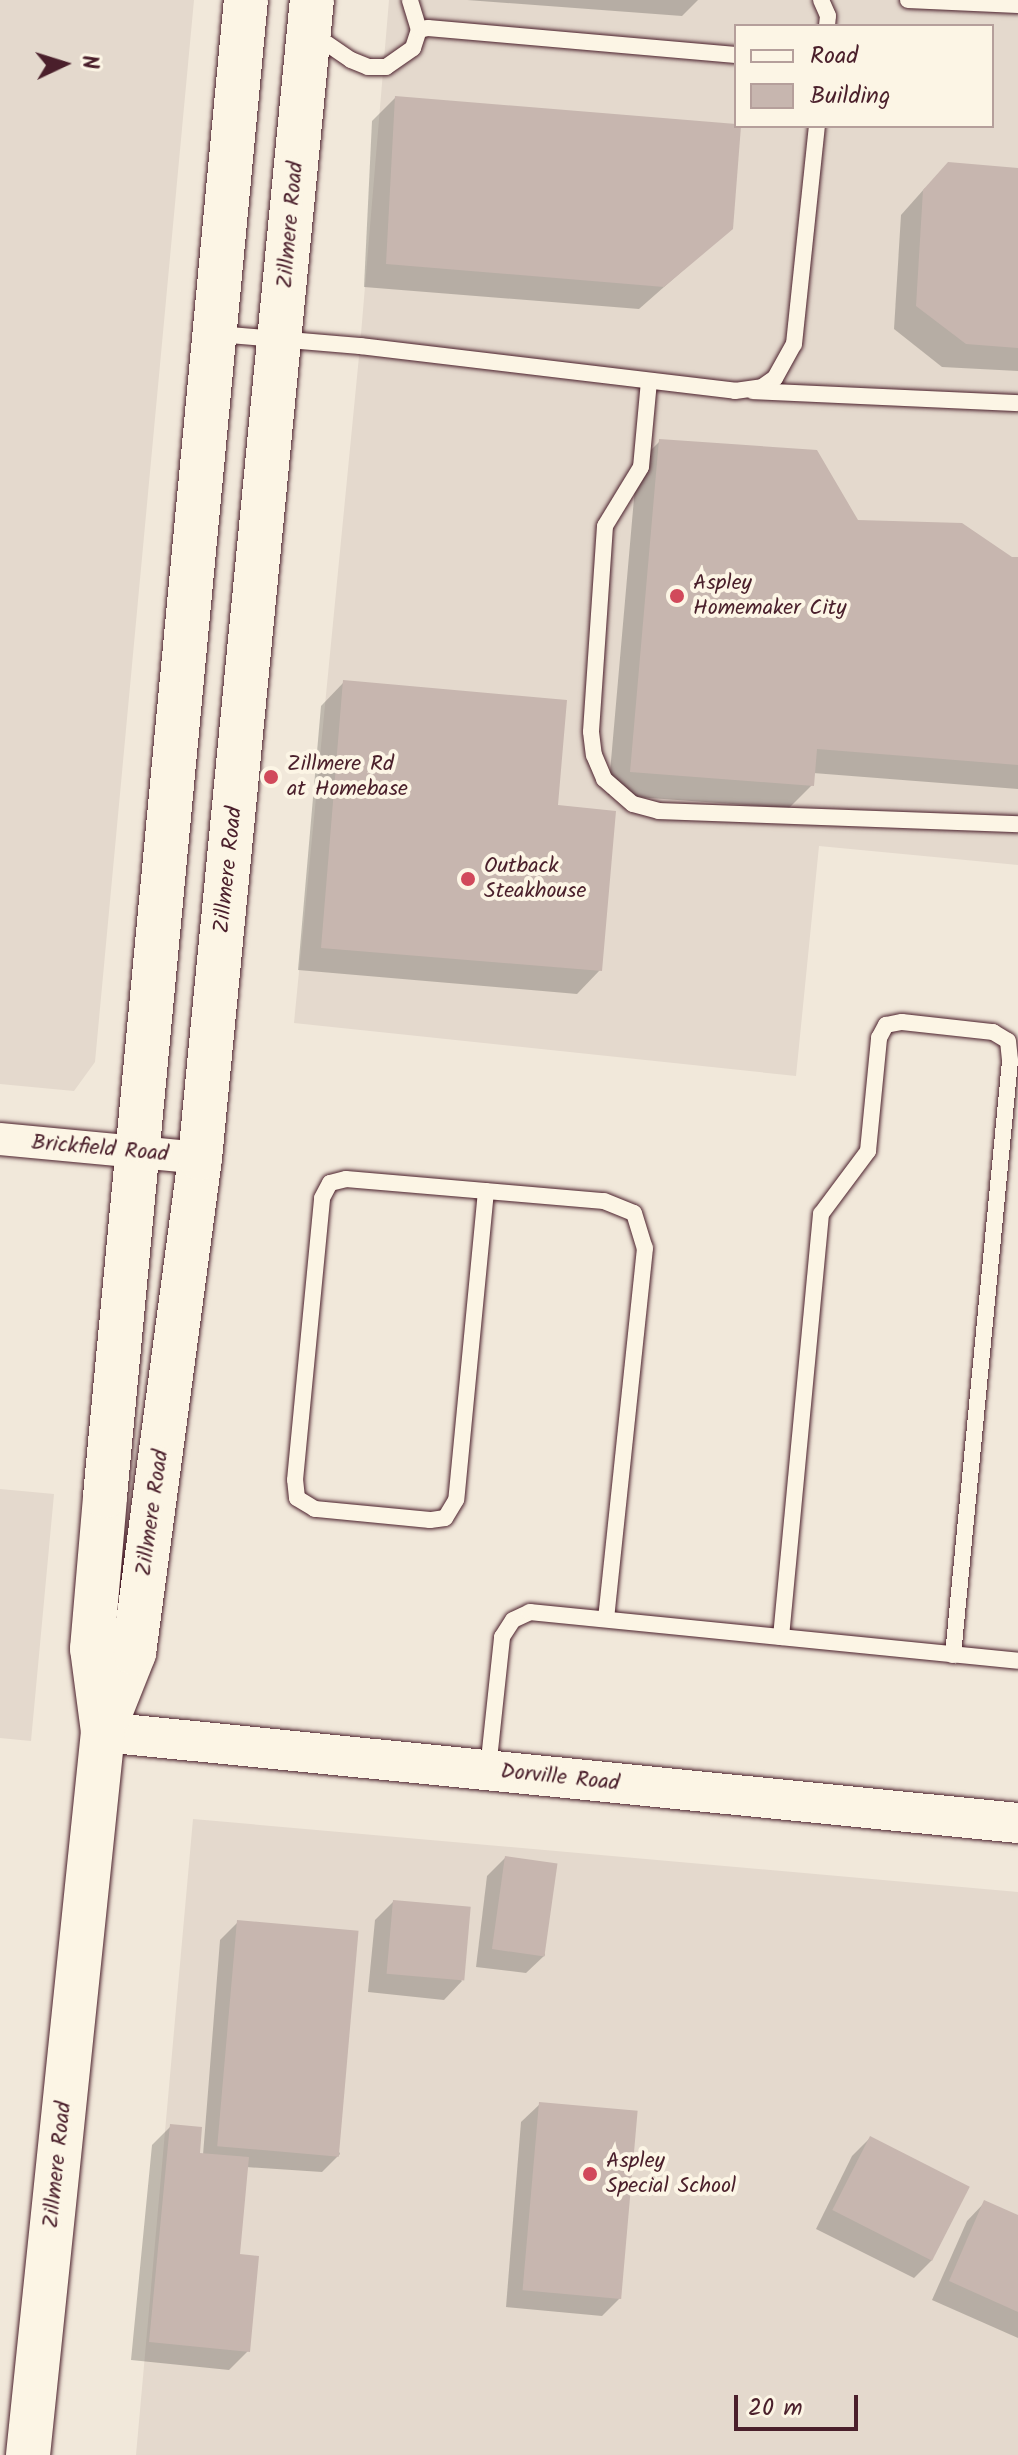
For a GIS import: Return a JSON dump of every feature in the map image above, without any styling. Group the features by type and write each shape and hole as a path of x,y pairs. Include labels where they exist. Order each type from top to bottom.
{"main road":[{"name":"Zillmere Road","path":"28,2455 103,1732 92,1649 246,0"},
{"name":"Zillmere Road","path":"103,1732 134,1653 200,1158 280,340 308,8"}],"street":[{"name":"Brickfield Road","path":"0,1139 200,1158"},
{"name":"Dorville Road","path":"103,1732 1018,1823"}],"lane":[{"path":"308,8 351,60 368,67 386,67 403,58 413,48 419,30 410,0"},
{"path":"821,0 828,16 827,24"},
{"path":"908,0 1018,5"},
{"path":"419,30 428,28 734,55"},
{"path":"735,391 762,387 775,378 794,344 817,128"},
{"path":"214,333 735,391 1018,403"},
{"path":"649,381 641,467 605,526 591,732 594,755 604,779 616,793 633,804 659,811 1018,824"},
{"path":"781,1637 821,1214 868,1151 879,1038 886,1025 902,1022 993,1032 1008,1041 1010,1061 953,1655"},
{"path":"486,1191 456,1500 445,1518 430,1520 315,1509 297,1498 295,1480 322,1198 330,1183 346,1179 604,1201 634,1213 645,1248 606,1617"},
{"path":"488,1771 502,1637 513,1620 530,1612 606,1617 1018,1661"}],"shaded area":[{"path":"0,0 194,0 95,1062 74,1091 0,1084"},
{"name":"Aspley Homemaker City","path":"389,0 1018,0 1018,865 819,846 796,1076 294,1023 360,346"},
{"path":"0,1489 54,1494 31,1741 0,1738"},
{"name":"Aspley Special School","path":"193,1819 1018,1892 1018,2455 136,2455"}],"building":[{"path":"395,96 734,124 734,128 741,128 733,229 664,287 386,264"},
{"path":"948,162 1018,168 1018,348 966,344 916,306 923,190"},
{"path":"659,439 817,450 858,520 962,523 1012,557 1018,557 1018,765 817,749 814,786 630,772"},
{"name":"Outback Steakhouse","path":"343,680 567,700 558,805 616,811 602,971 321,948"},
{"path":"505,1856 557,1863 544,1956 492,1949"},
{"path":"393,1900 471,1907 464,1981 387,1974"},
{"path":"237,1920 359,1931 339,2157 217,2146"},
{"path":"539,2102 638,2111 621,2299 523,2290"},
{"path":"170,2124 202,2127 200,2153 249,2157 240,2254 259,2256 250,2352 149,2342"},
{"path":"870,2136 970,2187 932,2261 832,2210"},
{"path":"984,2200 1018,2215 1018,2312 949,2281"}],"place":[{"name":"Aspley Homemaker City","path":"677,596"},
{"name":"Zillmere Rd at Homebase","path":"271,777"},
{"name":"Outback Steakhouse","path":"468,879"},
{"name":"Aspley Special School","path":"590,2174"}]}
